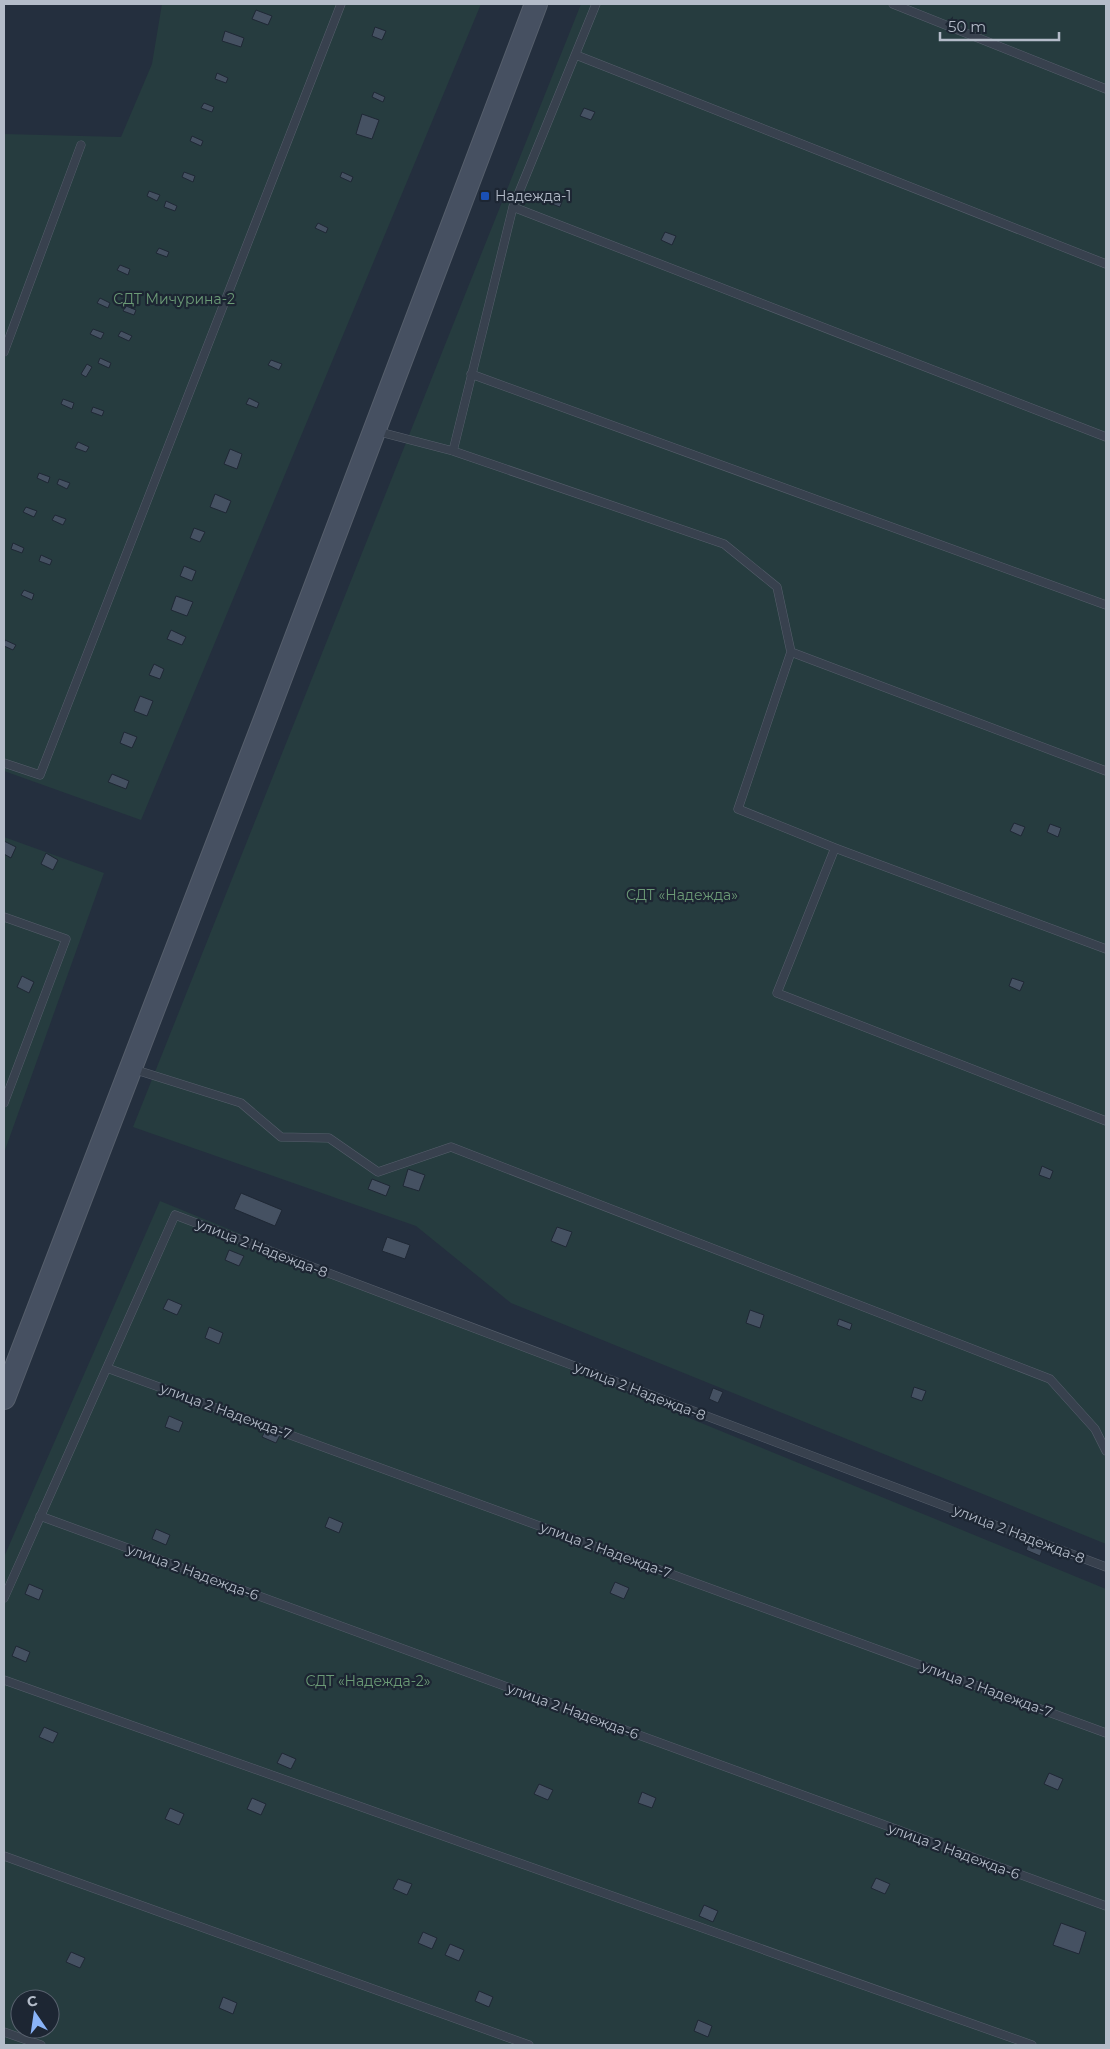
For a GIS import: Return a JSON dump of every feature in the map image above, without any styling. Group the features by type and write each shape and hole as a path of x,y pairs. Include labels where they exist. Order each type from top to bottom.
{"street":[{"path":"4,1398 536,4"}],"lane":[{"path":"4,762 40,775 341,4"},
{"path":"453,452 513,207 596,4"},
{"path":"893,4 1106,88"},
{"path":"576,55 1106,264"},
{"path":"4,352 82,145"},
{"path":"513,207 1106,436"},
{"path":"471,374 1106,605"},
{"path":"374,431 453,452 724,544 777,587 791,652 738,809 835,848 1106,949"},
{"path":"791,652 1106,771"},
{"path":"835,848 777,993 1106,1121"},
{"path":"4,916 66,939 8,1081 4,1102"},
{"path":"131,1068 241,1103 281,1137 329,1138 378,1172 451,1147 1050,1379 1095,1429 1106,1451"},
{"name":"улица 2 Надежда-8","path":"107,1368 175,1215 1106,1567"},
{"path":"4,1598 107,1368"},
{"name":"улица 2 Надежда-7","path":"107,1368 1106,1733"},
{"name":"улица 2 Надежда-6","path":"40,1516 1106,1906"},
{"path":"4,1680 1032,2045"},
{"path":"4,1856 529,2045"},
{"path":"4,2032 41,2045"}],"green space":[{"name":"СДТ Мичурина-2","path":"162,4 481,4 141,820 4,771 4,134 121,137 152,64"},
{"name":"СДТ «Надежда»","path":"581,4 1106,4 1106,1544 511,1303 416,1226 133,1127"},
{"path":"4,837 104,873 4,1153"},
{"name":"СДТ «Надежда-2»","path":"160,1201 1106,1589 1106,2045 4,2045 4,1557"}],"building":[{"path":"256,10 272,16 268,25 252,19"},
{"path":"375,27 386,31 382,40 372,36"},
{"path":"225,31 244,38 241,47 222,41"},
{"path":"217,73 228,78 226,83 215,79"},
{"path":"374,92 385,97 383,102 372,97"},
{"path":"204,103 214,107 212,112 201,108"},
{"path":"584,108 595,112 591,120 580,116"},
{"path":"362,114 379,120 372,139 356,134"},
{"path":"192,136 203,141 201,146 190,141"},
{"path":"184,172 195,176 193,182 182,177"},
{"path":"342,172 353,177 351,182 340,177"},
{"path":"149,191 160,195 157,201 147,196"},
{"path":"552,194 563,199 560,207 549,203"},
{"path":"166,201 177,206 175,211 164,207"},
{"path":"318,223 328,228 326,233 315,228"},
{"path":"665,232 676,236 672,245 661,240"},
{"path":"159,248 169,252 167,257 156,253"},
{"path":"120,265 130,269 128,275 117,270"},
{"path":"100,298 110,303 108,308 97,303"},
{"path":"126,306 136,310 134,315 123,311"},
{"path":"93,329 104,333 101,339 90,334"},
{"path":"121,331 132,336 129,341 118,336"},
{"path":"100,358 111,363 109,368 98,363"},
{"path":"271,360 282,364 279,370 268,365"},
{"path":"87,364 92,367 86,377 81,374"},
{"path":"249,398 259,403 257,408 246,404"},
{"path":"63,399 74,403 72,409 61,404"},
{"path":"93,407 104,411 102,416 91,412"},
{"path":"78,442 89,447 86,452 75,448"},
{"path":"230,449 242,454 237,469 224,464"},
{"path":"39,473 50,477 48,483 37,478"},
{"path":"59,479 70,483 67,489 57,484"},
{"path":"215,494 231,501 226,513 210,507"},
{"path":"26,507 37,511 34,517 23,512"},
{"path":"55,515 66,519 63,525 52,520"},
{"path":"194,528 205,532 200,542 190,538"},
{"path":"13,543 24,548 22,553 11,549"},
{"path":"41,555 52,560 50,565 39,561"},
{"path":"184,566 196,571 192,581 180,576"},
{"path":"24,590 34,594 32,600 21,595"},
{"path":"176,596 193,602 187,616 171,610"},
{"path":"171,630 186,637 182,645 167,639"},
{"path":"5,640 16,645 13,650 4,646"},
{"path":"154,664 164,669 160,679 149,675"},
{"path":"140,696 153,701 147,716 134,711"},
{"path":"124,732 137,737 132,748 120,743"},
{"path":"112,774 129,781 126,789 108,782"},
{"path":"1014,823 1025,827 1021,836 1010,831"},
{"path":"1050,824 1061,828 1058,837 1047,832"},
{"path":"4,841 16,847 11,858 4,854"},
{"path":"46,853 58,860 53,870 41,864"},
{"path":"22,976 34,982 29,993 17,987"},
{"path":"1012,978 1024,982 1020,991 1009,986"},
{"path":"1042,1166 1053,1171 1050,1179 1039,1175"},
{"path":"408,1169 425,1175 419,1191 403,1186"},
{"path":"372,1179 390,1186 386,1196 368,1189"},
{"path":"241,1193 282,1210 275,1226 234,1209"},
{"path":"557,1227 572,1232 566,1247 551,1241"},
{"path":"387,1237 410,1245 405,1259 382,1251"},
{"path":"229,1250 244,1256 239,1266 225,1260"},
{"path":"168,1299 182,1305 177,1315 163,1309"},
{"path":"750,1310 764,1315 760,1328 746,1323"},
{"path":"839,1319 852,1324 850,1330 837,1325"},
{"path":"209,1327 223,1333 219,1344 205,1338"},
{"path":"914,1387 926,1391 922,1401 911,1397"},
{"path":"713,1388 723,1392 718,1403 709,1399"},
{"path":"169,1416 183,1422 179,1432 165,1427"},
{"path":"267,1427 281,1433 276,1443 262,1437"},
{"path":"329,1517 343,1523 339,1533 325,1527"},
{"path":"156,1529 170,1535 166,1545 152,1539"},
{"path":"1030,1539 1044,1545 1040,1556 1026,1550"},
{"path":"615,1582 629,1588 624,1599 610,1593"},
{"path":"29,1584 43,1590 39,1600 25,1594"},
{"path":"16,1646 30,1652 26,1662 12,1656"},
{"path":"44,1727 58,1733 53,1743 39,1737"},
{"path":"282,1753 296,1759 291,1769 277,1763"},
{"path":"1049,1773 1063,1779 1058,1790 1044,1784"},
{"path":"539,1784 553,1790 548,1800 534,1794"},
{"path":"642,1792 656,1798 652,1808 638,1803"},
{"path":"252,1798 266,1804 261,1815 247,1809"},
{"path":"170,1808 184,1814 179,1825 165,1819"},
{"path":"876,1878 890,1884 885,1894 871,1888"},
{"path":"398,1879 412,1884 407,1895 393,1889"},
{"path":"704,1905 718,1911 713,1922 699,1916"},
{"path":"1061,1923 1086,1932 1079,1954 1053,1945"},
{"path":"423,1932 437,1938 432,1949 418,1943"},
{"path":"450,1944 464,1950 459,1961 445,1955"},
{"path":"71,1952 85,1958 80,1968 66,1962"},
{"path":"479,1991 493,1997 489,2007 475,2001"},
{"path":"223,1997 237,2003 233,2014 219,2008"},
{"path":"698,2020 712,2026 708,2037 694,2031"}],"place":[{"name":"Надежда-1","path":"485,196"}]}
